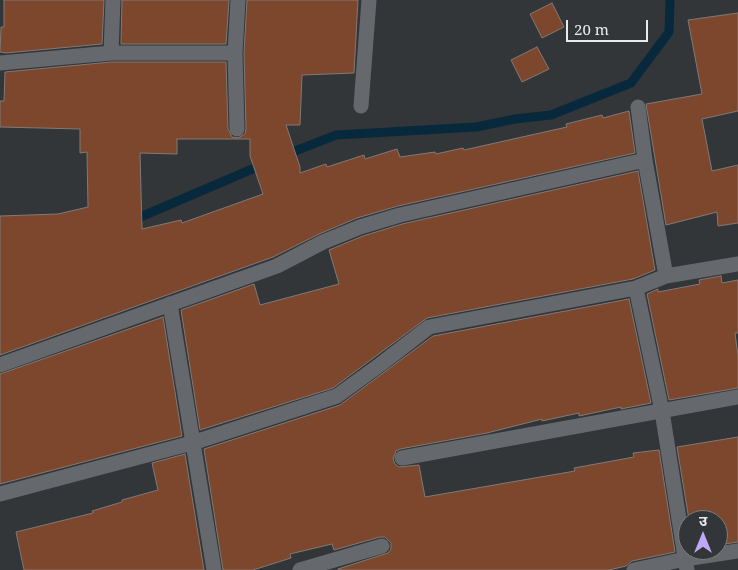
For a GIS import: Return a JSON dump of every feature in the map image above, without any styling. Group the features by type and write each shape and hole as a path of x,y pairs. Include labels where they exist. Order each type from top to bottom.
{"street":[{"path":"111,53 113,0"},
{"path":"237,129 235,53 238,0"},
{"path":"361,106 369,0"},
{"path":"0,63 111,53 235,53"},
{"path":"638,107 645,160 666,276"},
{"path":"0,365 277,266 322,242 360,226 400,215 645,160"},
{"path":"0,494 192,442 337,396 429,327 636,288 666,276 738,264"},
{"path":"636,288 662,411 686,564"},
{"path":"170,304 214,570"},
{"path":"402,458 738,397"},
{"path":"300,570 382,546"},
{"path":"634,570 686,564 738,551"}],"building":[{"path":"4,0 104,0 102,44 0,52 1,27 4,27"},
{"path":"122,0 229,0 226,44 121,44"},
{"path":"247,0 358,0 354,73 302,75 300,125 286,125 300,167 300,173 326,164 327,167 364,155 365,159 397,149 400,157 435,152 436,154 463,148 464,150 567,127 566,124 602,115 603,118 629,111 635,153 398,206 357,218 273,257 0,355 0,216 58,214 88,207 87,152 80,153 80,129 0,127 0,101 4,101 5,72 111,62 226,62 228,129 232,137 238,138 245,134 246,129 244,53","holes":["177,139 250,139 250,156 263,194 182,223 181,220 142,229 140,153 177,154"]},
{"path":"552,3 564,27 542,38 530,14"},
{"path":"738,13 738,111 702,119 712,171 738,165 738,223 718,226 717,212 666,225 646,104 702,94 688,20"},
{"path":"537,47 549,69 522,82 511,60"},
{"path":"638,171 655,270 633,279 427,318 333,388 200,430 181,310 254,284 260,305 339,284 329,250 363,236 402,224"},
{"path":"721,276 722,283 738,280 738,333 735,333 738,356 738,388 669,400 647,294 658,289 658,292 700,284 699,280"},
{"path":"629,299 651,403 579,416 579,413 542,421 542,419 487,433 400,449 396,451 393,459 399,467 419,465 425,497 575,471 574,468 634,457 633,453 659,450 675,552 632,561 626,566 609,570 338,570 388,553 391,549 391,543 385,537 380,537 334,550 332,544 290,554 291,558 253,570 223,570 204,449 340,405 433,336"},
{"path":"163,317 182,436 0,484 0,374"},
{"path":"738,437 738,542 728,544 728,510 687,510 677,447"},
{"path":"185,454 204,570 24,570 16,532 93,513 92,511 122,502 122,500 158,490 152,463"}],"waterway":[{"path":"285,155 336,135 476,127 515,119 551,115 631,83 669,32 670,0"},
{"path":"131,221 264,164"}]}
